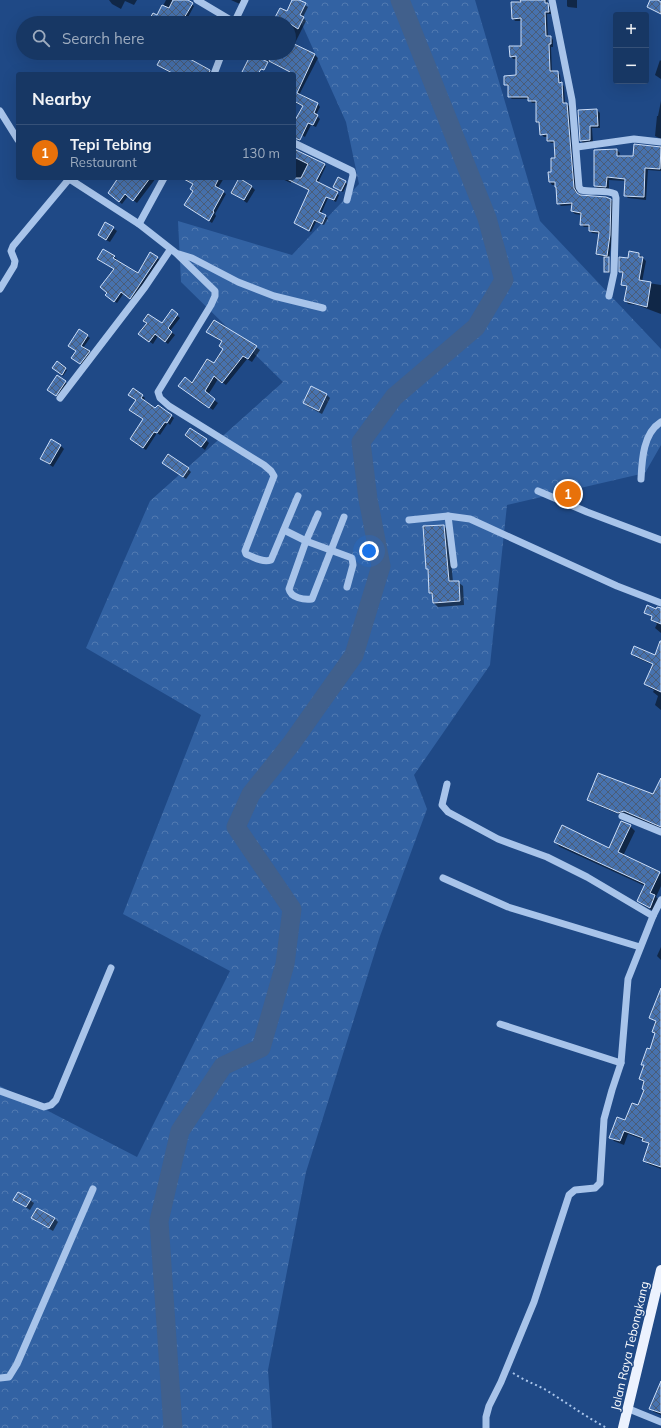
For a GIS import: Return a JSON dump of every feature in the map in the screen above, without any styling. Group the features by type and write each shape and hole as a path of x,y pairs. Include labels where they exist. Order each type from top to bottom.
{"main road":[{"name":"Jalan Raya Tebongkang","path":"623,1428 660,1284 661,1270"}],"street":[{"path":"196,0 224,16"},
{"path":"237,16 245,0"},
{"path":"552,0 572,100 577,147 579,187 581,190 611,192 615,194 616,198 614,273 610,296"},
{"path":"215,72 219,60"},
{"path":"0,111 16,137"},
{"path":"577,147 634,139 661,142"},
{"path":"296,144 352,171 353,175 346,200"},
{"path":"0,289 14,266 15,261 11,251 13,246 67,180"},
{"path":"72,180 139,224 173,251 215,291 216,296 211,305 158,392 160,398 195,423 264,465 273,473 274,476 270,488 245,550 246,554 267,562 271,560 298,496"},
{"path":"139,224 163,180"},
{"path":"173,251 192,258 238,282 274,296 322,308"},
{"path":"60,398 173,251"},
{"path":"641,479 643,455 646,443 650,432 661,422"},
{"path":"538,491 661,540"},
{"path":"318,514 306,541 289,589 293,596 306,600 312,599 344,517"},
{"path":"409,520 448,516 470,519 617,586 661,603"},
{"path":"448,516 454,565"},
{"path":"284,530 306,541 352,558 353,565 347,587"},
{"path":"447,784 442,805 448,812 498,839 547,857 587,877 653,916"},
{"path":"622,816 661,832"},
{"path":"443,878 508,907 640,947"},
{"path":"486,1428 486,1417 489,1406 506,1370 534,1302 569,1195 576,1190 595,1188 600,1183 604,1119 621,1063 629,973 661,900"},
{"path":"0,1091 44,1107 51,1105 56,1100 110,968"},
{"path":"500,1024 621,1063"},
{"path":"0,1378 9,1377 17,1364 93,1189"},
{"path":"629,1409 661,1422"}],"path":[{"path":"506,1370 545,1390 585,1416 607,1428"}],"green space":[{"path":"291,0 475,0 540,221 661,349 661,445 645,473 507,505 490,665 414,775 427,809 380,936 306,1172 268,1370 272,1428 0,1428 0,1086 137,1157 230,971 123,914 201,715 86,648 150,501 283,382 181,282 178,221 292,255 359,184 346,122"}],"building":[{"path":"173,0 188,0 193,3 185,16 151,16 153,13 157,15 162,5 169,8"},
{"path":"292,0 299,0 306,3 300,15 304,17 298,29 296,28 296,16 276,16 280,8 287,11"},
{"path":"520,0 545,0 545,3 548,3 549,12 545,12 546,36 551,36 551,44 549,44 550,71 558,71 559,83 562,82 563,103 567,103 574,188 580,195 606,197 611,199 610,235 607,256 596,254 599,232 589,231 589,225 580,225 581,213 571,211 572,203 557,204 555,182 549,182 548,172 551,172 551,158 555,158 554,141 547,141 547,134 540,135 539,122 536,122 536,101 528,101 528,97 508,97 508,85 504,85 504,76 516,75 516,56 510,57 509,46 521,46 521,18 512,19 511,2 521,2"},
{"path":"650,0 658,0 661,2 661,14 647,7"},
{"path":"296,45 315,54 297,93 318,103 314,113 318,115 313,125 308,123 300,140 296,139 296,118 303,106 296,102 296,72 290,72 269,61 296,60"},
{"path":"160,60 192,60 210,70 210,72 170,72 157,65"},
{"path":"248,60 264,60 268,62 264,70 261,69 259,72 242,72"},
{"path":"597,109 598,126 590,126 590,140 580,141 578,110"},
{"path":"634,144 661,147 660,169 645,168 644,197 624,196 625,179 607,177 606,187 594,186 594,150 617,149 617,156 633,156"},
{"path":"296,150 325,164 316,181 338,192 334,200 326,197 319,212 326,215 322,224 314,220 309,231 294,223 309,190 289,180 301,178 308,164 296,158"},
{"path":"338,177 346,181 341,191 333,187"},
{"path":"117,180 149,180 133,201 125,194 119,202 108,193"},
{"path":"186,180 218,180 215,186 224,191 209,221 184,205 193,191 190,189 193,184"},
{"path":"238,180 242,180 252,186 244,200 231,193"},
{"path":"105,222 114,227 106,240 98,235"},
{"path":"103,249 115,256 113,258 138,273 150,252 158,257 130,299 121,292 114,302 105,295 107,293 100,287 114,269 97,259"},
{"path":"629,251 639,253 639,257 643,257 639,280 651,282 647,307 624,301 627,286 621,285 623,272 619,272 619,257 628,258"},
{"path":"604,257 609,257 609,272 604,272"},
{"path":"172,309 178,314 168,328 172,332 165,342 155,334 149,342 138,334 147,323 143,321 148,314 162,323"},
{"path":"214,320 257,346 248,359 243,356 222,383 214,376 205,391 215,399 209,408 178,386 185,377 192,383 207,359 214,363 223,349 219,346 222,341 206,332"},
{"path":"79,329 88,335 81,346 90,351 80,364 71,358 76,351 68,346"},
{"path":"57,361 66,368 62,375 52,368"},
{"path":"57,375 66,381 56,396 47,390"},
{"path":"311,386 327,394 319,411 303,403"},
{"path":"133,388 143,395 141,398 155,408 158,405 172,415 167,423 165,422 157,433 154,432 143,448 130,439 143,419 129,410 136,400 128,395"},
{"path":"190,428 207,439 201,447 185,435"},
{"path":"51,439 61,445 50,464 40,459"},
{"path":"168,454 189,468 183,477 162,463"},
{"path":"444,525 449,581 459,581 460,601 433,603 432,593 429,593 423,526"},
{"path":"647,605 656,609 657,607 661,608 661,624 651,620 652,616 644,613"},
{"path":"660,641 661,692 644,684 653,664 631,654 634,646 655,655"},
{"path":"598,773 653,794 661,778 661,827 624,811 618,813 587,800"},
{"path":"621,821 631,825 618,852 660,872 650,893 655,895 650,908 637,901 645,884 554,842 562,825 609,848"},
{"path":"661,988 661,1167 643,1161 649,1143 642,1141 643,1138 624,1131 620,1141 609,1138 617,1117 625,1120 632,1103 638,1105 644,1090 642,1089 644,1081 639,1079 644,1065 641,1065 647,1048 650,1049 655,1033 652,1032 656,1021 649,1018"},
{"path":"18,1192 31,1199 26,1207 13,1200"},
{"path":"37,1208 55,1218 49,1228 31,1218"},
{"path":"661,1381 661,1413 649,1409"}],"waterway":[{"path":"173,1428 159,1221 180,1131 223,1066 261,1048 285,964 292,909 236,827 251,794 291,744 354,655 381,566 368,499 361,442 394,397 476,327 504,280 487,218 400,0"}],"place":[{"name":"Tepi Tebing","path":"568,494"}]}
